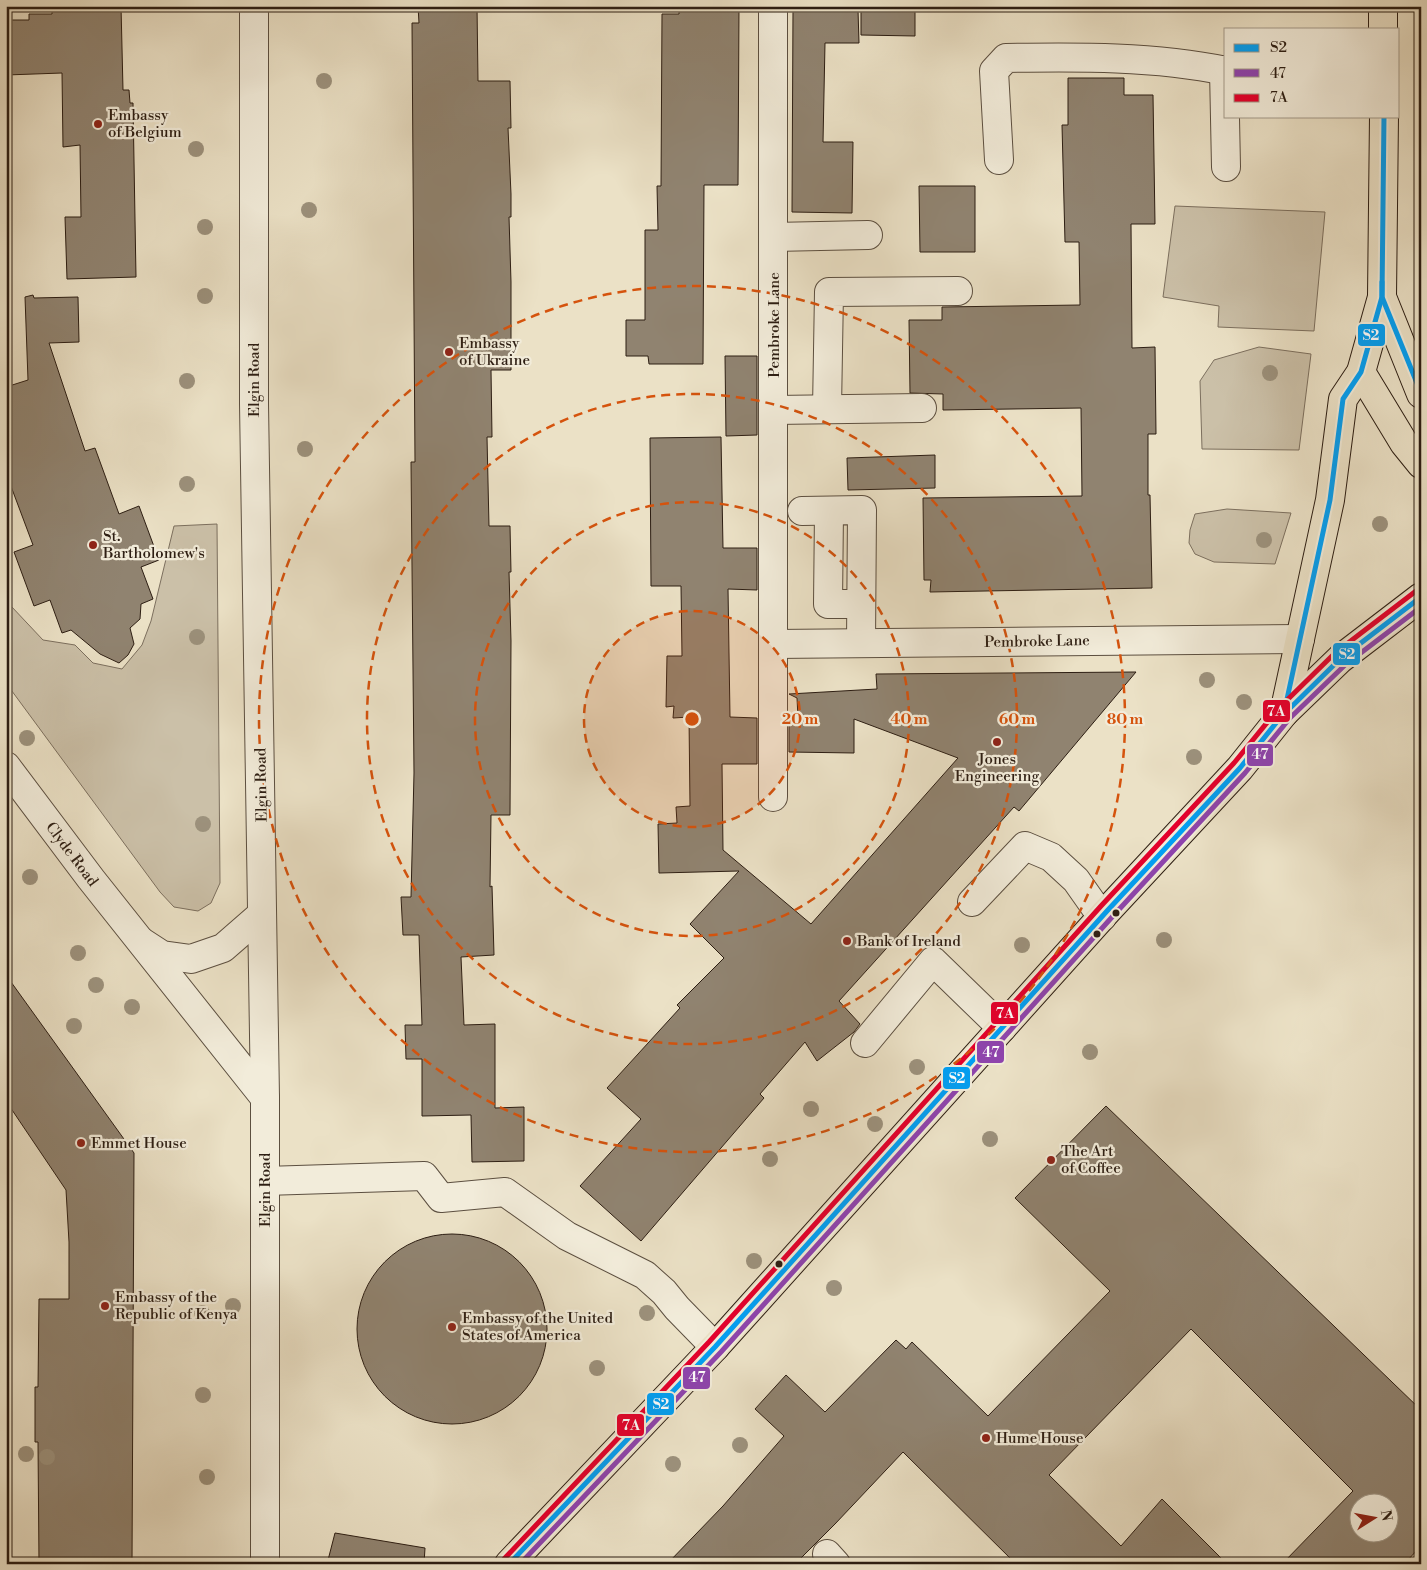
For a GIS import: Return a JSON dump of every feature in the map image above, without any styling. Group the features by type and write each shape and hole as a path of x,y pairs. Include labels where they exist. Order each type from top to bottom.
{"main road":[{"path":"1383,6 1383,28"},
{"path":"1284,713 1330,500 1343,399 1361,372 1382,297 1384,118"},
{"path":"1382,297 1421,394"},
{"path":"1361,372 1404,443 1421,464"},
{"path":"509,1564 715,1348 1102,917 1240,768 1284,713 1340,659 1421,597"}],"street":[{"name":"Elgin Road","path":"254,6 254,404 265,1098 265,1564"},
{"name":"Pembroke Lane","path":"773,6 773,797"},
{"path":"999,160 994,71 1006,58 1096,57 1196,64 1224,71"},
{"path":"1225,118 1226,167"},
{"path":"773,237 868,235"},
{"path":"827,409 829,292 958,291"},
{"path":"774,410 922,408"},
{"path":"802,511 862,510 861,643"},
{"name":"Pembroke Lane","path":"774,644 1300,639"},
{"name":"Clyde Road","path":"6,766 139,940 265,1098"},
{"path":"972,902 1025,846 1051,857 1076,880 1102,917"},
{"name":"Clyde Road","path":"139,940 162,955 191,959 223,948 262,914"},
{"path":"865,1042 934,961 1002,1028"},
{"path":"265,1182 424,1176 441,1198 505,1192 567,1236 645,1275 664,1292 715,1348"}],"shaded area":[{"path":"1175,206 1325,212 1314,331 1218,327 1219,306 1163,297"},
{"path":"1259,347 1311,354 1299,450 1202,449 1200,381 1214,360"},
{"path":"1227,509 1291,513 1275,564 1214,562 1195,554 1189,543 1190,530 1195,514"},
{"path":"217,524 220,883 211,903 198,911 174,907 160,892 6,683 6,592 11,606 43,640 75,645 93,663 122,669 142,645 151,621 174,526"}],"building":[{"path":"52,6 121,6 123,90 129,90 130,103 133,103 136,277 67,279 65,217 81,217 80,145 63,147 62,73 6,75 6,20 29,20 29,14 52,14"},
{"path":"418,6 477,6 478,81 510,81 511,128 508,128 511,194 511,217 509,217 511,370 491,370 492,437 487,437 489,526 510,526 510,815 491,815 490,887 492,886 494,955 461,957 464,1025 495,1024 495,1108 524,1107 524,1161 472,1162 471,1115 422,1116 422,1059 406,1059 405,1025 422,1025 419,935 403,935 401,897 411,897 414,773 411,462 415,462 412,23 419,23"},
{"path":"679,6 739,6 738,185 704,185 703,364 649,364 648,356 626,356 626,320 645,320 645,230 658,230 657,186 661,186 662,14 679,14"},
{"path":"861,6 915,6 915,36 861,35"},
{"path":"793,10 858,10 859,43 825,43 823,142 853,142 852,213 792,212"},
{"path":"1068,78 1124,78 1124,95 1153,95 1155,224 1131,224 1132,348 1155,347 1156,434 1148,434 1148,495 1150,495 1152,588 930,592 931,580 924,580 923,498 1082,496 1081,408 943,410 943,394 910,393 909,320 942,320 942,307 1080,305 1079,242 1065,242 1062,125 1068,125"},
{"path":"919,186 975,186 975,252 920,252"},
{"name":"St. Bartholomew's","path":"33,295 34,298 78,297 79,342 49,343 85,451 95,448 119,514 139,506 159,560 141,567 153,599 141,604 140,619 130,628 134,644 128,655 119,663 100,654 71,630 62,633 50,600 34,606 14,552 33,545 6,473 6,387 28,380 25,297"},
{"path":"725,356 757,356 757,435 726,436"},
{"path":"721,437 723,548 757,548 757,590 728,589 730,717 757,718 757,764 722,764 723,850 811,924 958,758 854,719 854,753 789,752 789,718 798,718 797,698 789,694 877,689 876,674 1136,672 1019,811 1014,807 839,1001 860,1024 854,1032 817,1061 805,1042 760,1094 764,1098 641,1241 580,1186 641,1119 607,1088 680,1008 677,1005 724,958 690,924 739,871 659,873 658,824 677,823 676,807 690,806 689,717 673,718 674,706 666,707 667,656 682,656 681,586 651,586 650,438"},
{"path":"935,455 935,488 848,490 847,458"},
{"path":"6,975 134,1153 132,1564 39,1564 38,1442 35,1442 35,1387 38,1387 39,1299 69,1299 69,1242 66,1190 6,1101"},
{"path":"1106,1106 1421,1410 1421,1546 1404,1564 1282,1564 1350,1494 1350,1542 1400,1542 1400,1492 1352,1492 1191,1329 1049,1475 1121,1546 1162,1499 1227,1564 1016,1564 903,1452 795,1564 667,1564 723,1506 784,1436 755,1409 786,1375 825,1412 896,1340 906,1349 912,1342 988,1416 1110,1291 1015,1198"},
{"name":"Embassy of the United States of America","path":"461,1234 471,1235 497,1245 513,1255 526,1268 540,1292 546,1310 546,1348 540,1366 526,1390 513,1403 489,1417 471,1423 443,1424 433,1423 407,1413 391,1403 378,1390 364,1366 358,1348 357,1320 358,1310 368,1284 378,1268 391,1255 415,1241 433,1235"},
{"path":"335,1533 425,1548 424,1564 327,1564"}],"transit line":[{"name":"S2","path":"509,1564 715,1347 1107,911 1240,768 1284,713 1330,500 1343,399 1361,372 1382,297 1384,118"},
{"name":"S2","path":"1382,282 1382,297 1421,393"},
{"name":"7A","path":"504,1559 709,1342 1101,906 1234,763 1279,708 1335,653 1416,591"},
{"name":"S2","path":"1279,719 1340,659 1421,597"},
{"name":"47","path":"520,1564 721,1352 1113,916 1245,773 1290,718 1345,665 1421,607"}],"place":[{"name":"Embassy of Belgium","path":"98,124"},
{"name":"Embassy of Ukraine","path":"449,352"},
{"name":"St. Bartholomew's","path":"93,545"},
{"name":"Jones Engineering","path":"997,742"},
{"name":"Bank of Ireland","path":"847,941"},
{"name":"Emmet House","path":"81,1143"},
{"name":"The Art of Coffee","path":"1051,1160"},
{"name":"Embassy of the Republic of Kenya","path":"105,1306"},
{"name":"Embassy of the United States of America","path":"452,1327"},
{"name":"Hume House","path":"986,1438"}]}
